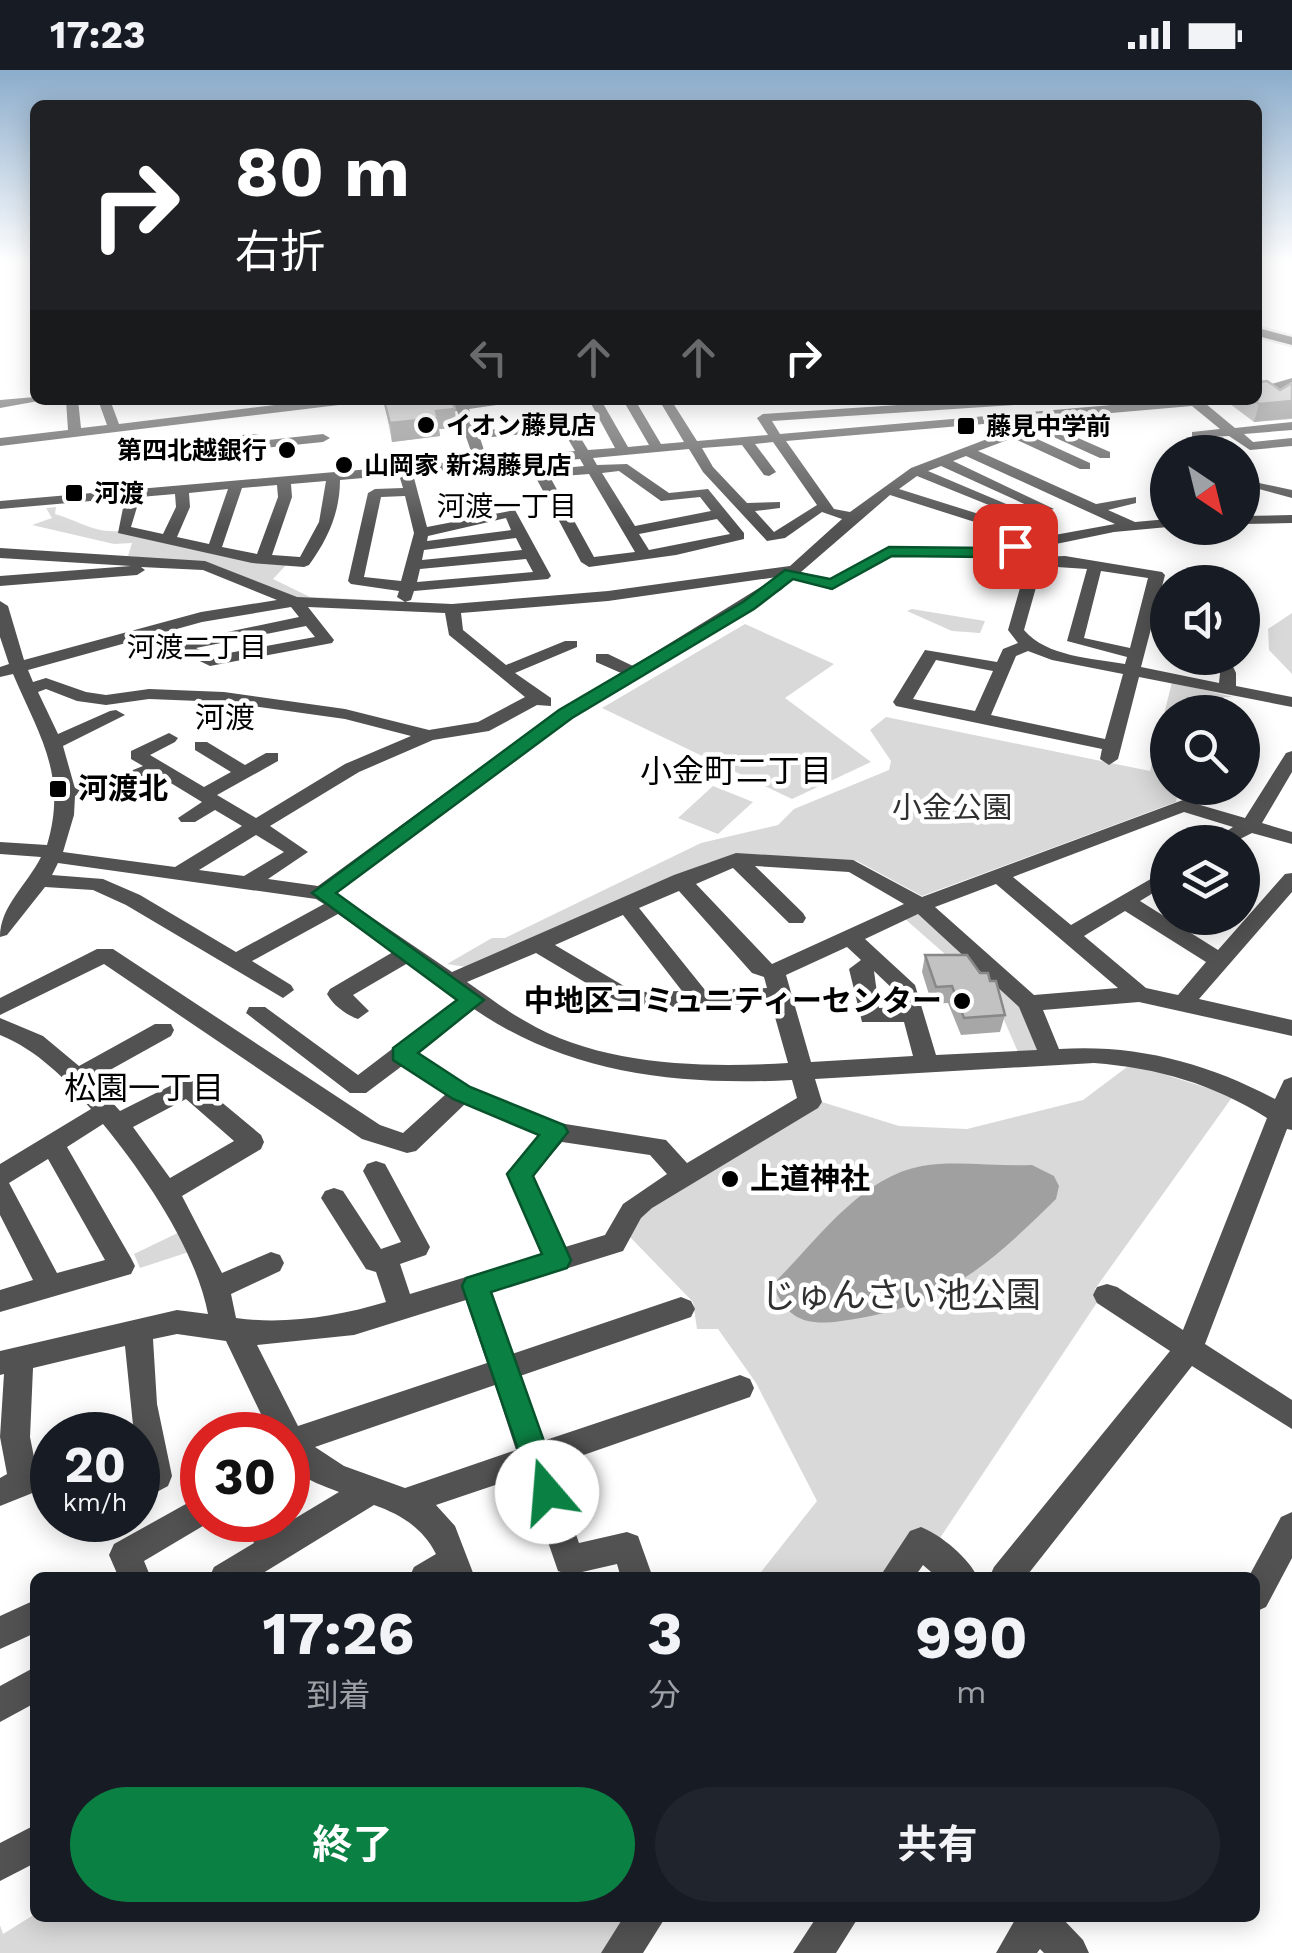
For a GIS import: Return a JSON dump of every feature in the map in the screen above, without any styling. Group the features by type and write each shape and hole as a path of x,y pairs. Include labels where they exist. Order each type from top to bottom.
{"street":[{"path":"1262,391 1292,382"},
{"path":"0,404 30,401"},
{"path":"72,405 75,432"},
{"path":"106,405 114,428"},
{"path":"200,405 203,417"},
{"path":"0,442 114,428 150,418 203,417 262,405"},
{"path":"431,405 434,409 471,405"},
{"path":"563,405 590,470 630,506 630,531 645,555"},
{"path":"598,405 624,450"},
{"path":"632,405 656,448"},
{"path":"668,405 688,439 766,540 791,530 803,513 826,508 853,518"},
{"path":"826,508 763,418 869,405"},
{"path":"926,405 944,424"},
{"path":"992,405 1012,426 1085,466"},
{"path":"688,439 746,440 944,424 1012,426 1075,409 1156,405"},
{"path":"1199,405 1237,435"},
{"path":"842,406 866,431"},
{"path":"462,407 482,463"},
{"path":"1075,409 1090,429"},
{"path":"300,420 305,440"},
{"path":"1040,420 1088,447 1106,448"},
{"path":"0,505 656,448 754,426"},
{"path":"236,961 330,898 503,759 566,714 749,605 888,490 916,471 1012,426"},
{"path":"1196,435 1292,426"},
{"path":"472,435 526,430"},
{"path":"194,460 194,438 323,438"},
{"path":"746,440 769,472"},
{"path":"1260,452 1292,442"},
{"path":"964,450 1132,526"},
{"path":"939,460 1047,509"},
{"path":"630,506 703,492 739,536 676,551 590,562 541,474 622,467 666,498"},
{"path":"1027,478 1032,477 1025,471 1033,468 1050,472"},
{"path":"214,550 235,485 245,470"},
{"path":"400,607 410,587 420,540 405,470"},
{"path":"916,471 1024,514"},
{"path":"1292,478 1278,474 1268,482 1292,494"},
{"path":"133,494 123,530 263,560 304,562 320,542 334,495 333,476"},
{"path":"263,560 285,497 284,480"},
{"path":"1056,491 1088,484"},
{"path":"168,540 183,508 182,490"},
{"path":"888,490 1047,540"},
{"path":"408,492 375,494 356,581 410,587 542,576 519,533 420,540"},
{"path":"1094,509 1132,500"},
{"path":"745,508 775,504"},
{"path":"630,531 720,514"},
{"path":"1260,519 1292,518"},
{"path":"9,670 215,614 295,602 452,609 615,601 793,572 832,584 889,552 991,552 1150,524"},
{"path":"1002,668 931,654 902,702 1110,752 1157,575 1034,562 1015,546"},
{"path":"676,551 695,585"},
{"path":"0,553 179,562 216,568 295,602 326,640 210,661 179,647 226,634 309,620"},
{"path":"414,565 530,554"},
{"path":"0,582 110,574 179,562"},
{"path":"1034,562 1016,630 1028,645 1052,655 1134,663"},
{"path":"1095,566 1075,641 1227,691 1283,702"},
{"path":"0,606 9,670 32,696 56,742 65,792 59,836 39,880 0,930"},
{"path":"452,609 455,632 484,650 508,679 566,714"},
{"path":"148,611 173,625"},
{"path":"215,614 226,634"},
{"path":"484,650 502,641"},
{"path":"504,672 571,644"},
{"path":"980,718 1008,653 1028,645"},
{"path":"602,658 634,673"},
{"path":"134,696 156,673"},
{"path":"1227,691 1228,675"},
{"path":"32,696 46,683 94,700 166,694 279,704 345,714 429,735"},
{"path":"180,873 254,824 352,768 429,735 465,732 537,698"},
{"path":"56,742 116,716"},
{"path":"465,732 503,759"},
{"path":"169,738 138,755 298,852 246,884"},
{"path":"201,746 245,773"},
{"path":"188,818 272,757"},
{"path":"1251,825 1292,757"},
{"path":"65,792 117,783 158,767"},
{"path":"536,943 621,994 658,1003 701,1000 776,984 851,938 920,905 1165,805"},
{"path":"1203,805 1248,825"},
{"path":"1260,829 1292,838"},
{"path":"0,848 330,898 472,1000 554,1045 624,1064 684,1074 1051,1056 1138,1057 1228,1084 1287,1118"},
{"path":"736,859 796,918"},
{"path":"448,982 736,859 853,866 920,905 1029,1003 1051,1056"},
{"path":"997,874 1140,994"},
{"path":"1184,1003 1292,879"},
{"path":"39,880 96,884 133,900 282,990"},
{"path":"0,1492 24,1482 14,1438 10,1361 176,1322 230,1330 308,1331 402,1309 614,1244 636,1206 810,1102 776,984 681,880"},
{"path":"1070,936 1150,885"},
{"path":"1124,901 1220,961"},
{"path":"625,904 701,1000"},
{"path":"851,938 907,990 927,1064"},
{"path":"316,1006 408,953"},
{"path":"0,1007 106,954 371,1132 407,1144 462,1093"},
{"path":"877,961 860,969 870,1016 914,1014"},
{"path":"338,994 358,1011"},
{"path":"1029,1003 1140,994 1292,1028"},
{"path":"257,1013 358,1086 472,1000"},
{"path":"0,1026 36,1042 112,1117 201,1248 230,1330 277,1412"},
{"path":"74,1079 163,1030"},
{"path":"401,1054 462,1093 556,1132 657,1147 686,1178"},
{"path":"1010,1572 1190,1350 1287,1118 1292,1086"},
{"path":"0,1176 52,1143 188,1088 252,1142 164,1194"},
{"path":"556,1132 520,1174 558,1260"},
{"path":"0,1301 122,1266 52,1143"},
{"path":"334,1198 375,1261 417,1247 376,1170"},
{"path":"0,1190 50,1286"},
{"path":"385,1258 402,1309"},
{"path":"216,1288 270,1262"},
{"path":"475,1286 571,1569 628,1547 635,1572"},
{"path":"1108,1295 1292,1416"},
{"path":"310,1435 681,1309"},
{"path":"138,1330 144,1412"},
{"path":"408,1501 740,1388"},
{"path":"310,1463 408,1501 426,1512 448,1540 456,1569"},
{"path":"235,1572 374,1488"},
{"path":"132,1572 125,1555 180,1523"},
{"path":"1260,1587 1292,1527"},
{"path":"269,1542 273,1549"},
{"path":"899,1572 921,1542 955,1572"},
{"path":"0,1634 30,1619"},
{"path":"0,1706 30,1687"},
{"path":"0,1863 30,1846"},
{"path":"620,1953 643,1922"},
{"path":"812,1953 835,1922"},
{"path":"1015,1953 1035,1922"},
{"path":"1042,1922 1070,1953"}],"green space":[{"path":"56,507 55,514 94,528 288,563 273,579 310,597 395,601 295,599 218,566 128,556 132,543 114,544 32,525 52,518 46,508"},
{"path":"907,611 985,621 980,633 952,631"},
{"path":"1292,613 1292,674 1269,650 1268,629"},
{"path":"745,624 834,664 785,698 871,762 792,799 602,708"},
{"name":"小金公園","path":"1172,682 1225,695 1169,695"},
{"name":"小金公園","path":"886,717 1150,771 1150,805 1168,805 922,896 857,861 743,855 707,863 466,967 447,964 492,938 505,938 701,843 778,825 794,809 889,770 891,761 870,730"},
{"path":"713,786 753,802 718,834 678,818"},
{"path":"917,913 1022,1003 1042,1051 1018,1052 994,997 905,919"},
{"name":"じゅんさい池公園","path":"1131,1064 1233,1096 1095,1289 1102,1295 936,1544 891,1572 761,1572 817,1501 756,1383 718,1329 697,1329 693,1302 630,1237 645,1206 822,1102 899,1126 967,1129 1083,1100"},
{"path":"186,1229 201,1248 140,1268 134,1254"},
{"path":"30,1917 30,1922 627,1922 604,1953 0,1953 0,1925 3,1934"}],"shaded area":[{"path":"935,1164 1032,1165 1054,1176 1059,1186 1056,1199 984,1264 935,1295 876,1315 829,1322 800,1318 779,1298 774,1287 777,1280 842,1212 879,1183 900,1172"}],"building":[{"path":"1262,382 1280,390 1292,383 1292,401 1262,404"},
{"path":"385,405 454,405 455,409 436,411 438,418 390,423"},
{"path":"925,955 967,955 980,973 988,973 990,981 996,981 1005,1015 964,1018 952,986 936,987"}],"place":[{"name":"イオン藤見店","path":"426,425"},
{"name":"藤見中学前","path":"966,426"},
{"name":"第四北越銀行","path":"287,450"},
{"name":"山岡家 新潟藤見店","path":"344,465"},
{"name":"河渡","path":"74,493"},
{"name":"河渡北","path":"58,789"},
{"name":"中地区コミュニティーセンター","path":"962,1001"},
{"name":"上道神社","path":"730,1179"}],"district":[{"name":"河渡一丁目","path":"507,506"},
{"name":"河渡二丁目","path":"197,647"},
{"name":"河渡","path":"225,718"},
{"name":"小金町二丁目","path":"736,771"},
{"name":"松園一丁目","path":"144,1088"}],"route":[{"path":"547,1492 475,1286 558,1260 520,1174 556,1132 462,1093 401,1054 472,1000 322,893 566,714 749,605 790,574 832,584 889,552 991,552 1015,546"}]}
